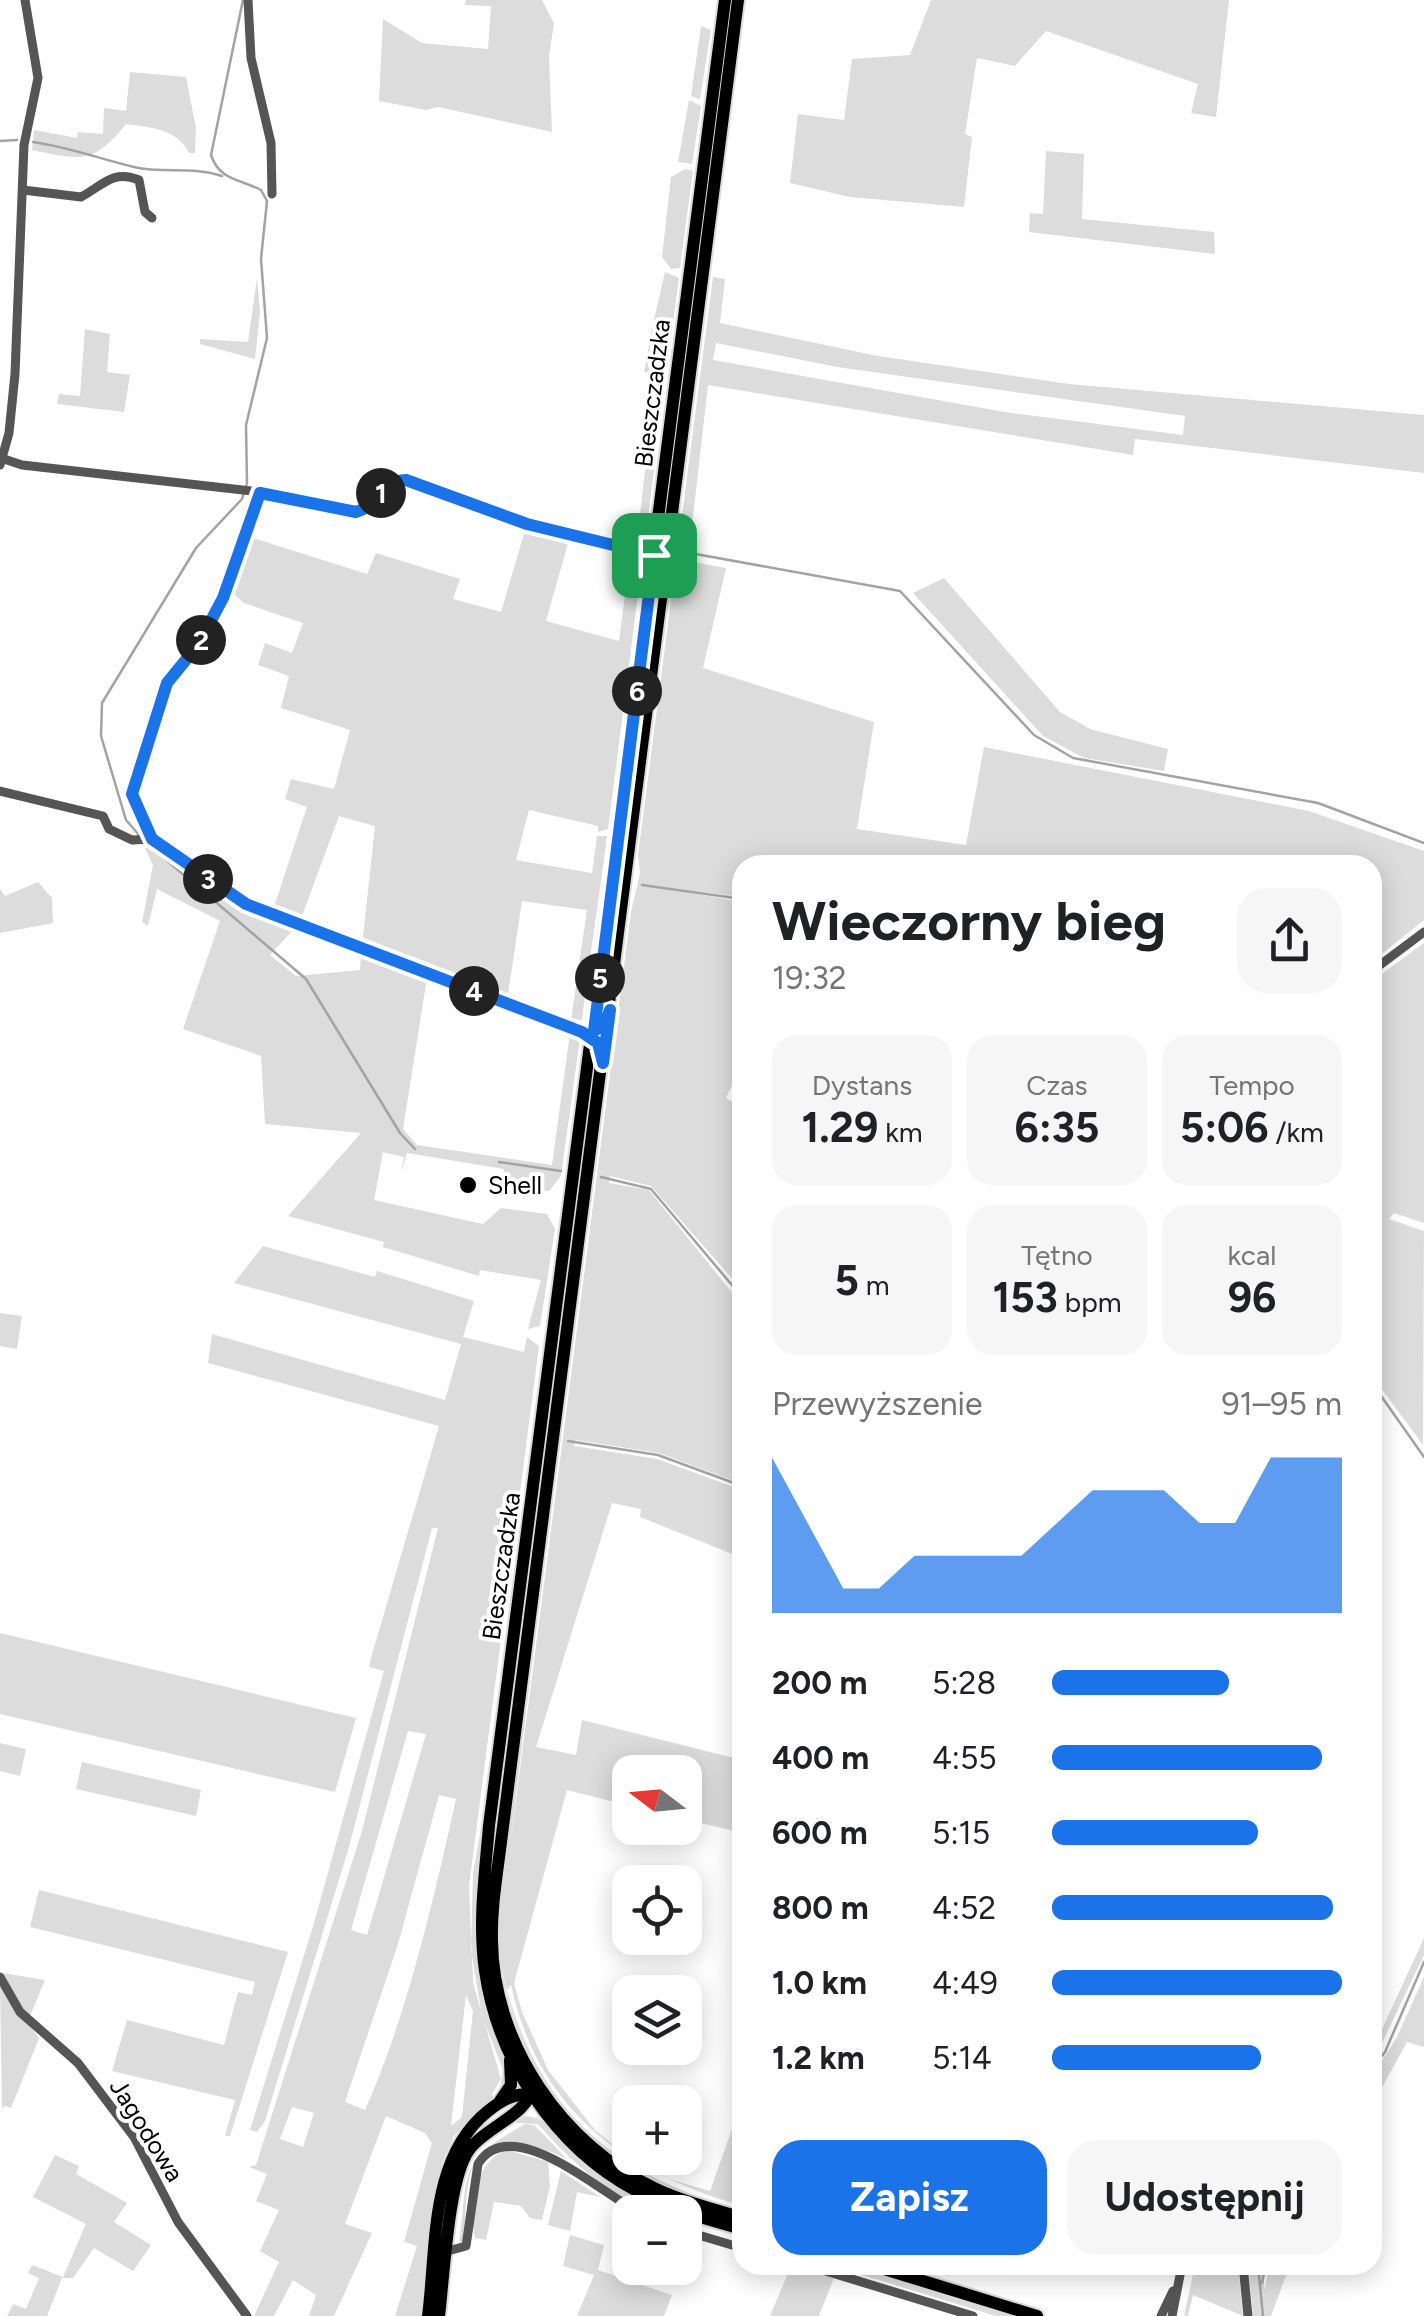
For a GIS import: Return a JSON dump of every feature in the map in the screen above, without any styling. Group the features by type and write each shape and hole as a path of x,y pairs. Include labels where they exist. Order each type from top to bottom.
{"main road":[{"name":"Bieszczadzka","path":"537,2090 508,2048 485,1970 489,1826 724,0"},
{"name":"Bieszczadzka","path":"537,2090 495,1976 493,1904 738,0"},
{"path":"428,2316 450,2158 469,2127 500,2102 511,2085 508,2048"},
{"path":"500,2102 537,2090"},
{"path":"439,2316 463,2160 481,2136 537,2090"},
{"path":"537,2090 551,2120 592,2160 636,2191 732,2225"},
{"path":"537,2090 581,2136 637,2178 732,2214"},
{"path":"510,2116 528,2112 551,2120"},
{"path":"904,2275 1037,2316"}],"street":[{"path":"25,0 38,78 24,145 16,356 2,462 255,492 356,512 370,506 392,482 406,480 527,524 654,555"},
{"path":"248,0 251,58 271,143 272,194"},
{"path":"23,190 80,197 117,175 130,176 139,180 145,212 152,218"},
{"path":"255,492 223,598 198,645 167,683 146,744 132,794 151,839 246,904 590,1034"},
{"path":"0,791 102,816 110,830 138,840 151,839"},
{"path":"1382,964 1424,932"},
{"name":"Bieszczadzka","path":"603,1063 590,1034 605,1024 610,1010"},
{"name":"Jagodowa","path":"0,1977 20,2012 78,2064 101,2093 140,2147 178,2222 247,2316"},
{"path":"448,2251 466,2246 478,2164 486,2153 500,2146 557,2159 613,2195"},
{"path":"702,2236 732,2245"},
{"path":"839,2275 973,2316"},
{"path":"1161,2316 1179,2275"},
{"path":"1244,2275 1248,2316"},
{"path":"1172,2316 1176,2284"}],"shaded area":[{"path":"466,0 542,0 554,23 549,56 552,132 438,107 426,110 379,101 383,19 422,43 488,49 491,6 465,5"},
{"path":"931,0 1229,0 1216,117 1191,113 1198,84 1046,31 1015,66 977,58 965,134 972,137 964,207 850,197 790,183 798,114 844,120 852,59 910,55"},
{"path":"701,26 711,30 700,99 691,96"},
{"path":"130,72 186,77 196,128 195,153 189,153 170,134 126,124 104,147 85,156 32,150 34,130 77,138 78,132 103,134 104,108 126,111"},
{"path":"689,100 701,106 692,164 678,162"},
{"path":"1046,151 1084,154 1082,219 1214,232 1215,254 1029,232 1030,213 1043,214"},
{"path":"685,169 693,171 680,268 671,269 662,257 671,177"},
{"path":"665,272 679,278 673,323 654,320"},
{"path":"713,277 725,279 720,323 878,356 1069,384 1424,415 1424,473 1135,439 1133,455 708,385 688,561 726,568 703,668 874,722 857,829 966,845 984,747 1309,811 1424,851 1424,920 1382,954 1382,855 732,855 732,896 648,885 732,900 732,1085 726,1098 732,1102 732,1279 651,1186 610,1176 609,1183 649,1190 732,1293 732,1480 659,1453 576,1440 574,1446 657,1459 732,1486 732,1554 640,1517 641,1509 612,1503 536,1747 576,1755 582,1720 732,1758 732,1831 702,1823 702,1755 612,1755 612,1801 567,1790 514,1983 522,2012 548,2070 595,2130 612,2145 593,2130 565,2102 542,2068 524,2030 511,1985 507,1990 498,1922 550,1510 509,1854 631,912 640,873 638,855","holes":["716,343 837,367 1185,416 1183,435 1005,412 713,360"]},
{"path":"257,278 260,312 255,359 200,344 200,339 248,342"},
{"path":"653,323 672,328 665,375 644,372"},
{"path":"85,329 110,334 107,372 130,375 124,412 57,404 59,394 80,396"},
{"path":"650,427 659,431 645,542 643,549 636,549"},
{"path":"526,527 569,540 546,621 619,641 630,556 622,554 643,556 608,829 598,832 598,826 529,810 516,860 592,873 597,836 607,836 582,1020 571,1020 587,910 522,901 507,1001 362,946 375,826 339,816 299,924 272,913 307,807 285,799 291,779 334,789 350,730 281,708 289,676 258,665 265,643 292,653 303,623 244,603 231,592 250,537 367,574 376,553 460,579 453,599 501,612"},
{"path":"944,578 1060,712 1090,729 1168,749 1164,771 1084,758 1043,736 913,593"},
{"path":"154,847 239,905 292,931 270,955 296,976 360,970 361,954 427,978 403,1129 417,1145 552,1165 570,1033 580,1038 561,1176 549,1191 521,1189 519,1181 503,1179 504,1169 407,1153 401,1173 404,1157 383,1152 374,1200 483,1224 501,1208 547,1214 555,1229 540,1326 528,1329 541,1280 480,1270 479,1276 383,1247 384,1242 288,1216 361,1133 265,1124 261,1056 183,1029 220,921 157,889 148,926 142,922 153,865 145,848"},
{"path":"38,882 52,898 53,923 0,933 0,889 5,896"},
{"path":"1424,943 1424,1223 1394,1213 1389,1219 1424,1231 1423,1445 1382,1389 1382,974"},
{"path":"263,1246 375,1277 377,1271 474,1301 463,1337 524,1352 527,1337 539,1346 469,1886 473,1983 501,2079 492,2094 494,2099 454,2136 442,2162 422,2316 395,2316 417,2246 404,2242 432,2143 425,2133 386,2116 345,2224 372,2233 334,2316 309,2316 316,2295 293,2280 274,2316 254,2316 279,2262 260,2251 279,2210 256,2201 267,2174 249,2167 256,2165 362,1831 438,1528 432,1528 349,1847 265,2121 257,2132 250,2130 314,1923 384,1671 369,1667 371,1658 439,1426 208,1363 212,1334 445,1400 461,1344 234,1283","holes":["408,1731 426,1734 367,1935 351,1930","439,1795 456,1799 407,1996 365,2110 345,2102 398,1944","466,1995 473,2011 462,2117 451,2126","292,2107 314,2113 303,2147 280,2139"]},
{"path":"0,1313 22,1316 17,1349 0,1346"},
{"path":"0,1633 356,1718 335,1792 0,1714"},
{"path":"0,1743 26,1749 20,1776 0,1771"},
{"path":"82,1762 201,1790 196,1816 76,1789"},
{"path":"486,1801 476,1905 477,1957 485,2009 504,2063 504,2084 499,2095 503,2070 482,2016 471,1950 473,1873"},
{"path":"39,1890 288,1952 230,2136 225,2136 235,2100 112,2071 127,2020 224,2045 238,1992 252,1995 255,1982 30,1927"},
{"path":"1424,1938 1424,1955 1382,2043 1382,2029"},
{"path":"3,1973 45,1980 30,2016 25,2014"},
{"path":"1424,1977 1424,2047 1407,2042 1382,2088 1382,2061"},
{"path":"0,1985 39,2038 11,2108 4,2106 2,2110"},
{"path":"507,1990 541,2073 564,2106 612,2154 565,2111 542,2078 524,2043"},
{"path":"526,2116 540,2119 604,2179 634,2195 613,2192 563,2151 538,2124 516,2120"},
{"path":"525,2124 534,2125 567,2159 522,2145 502,2143 490,2147"},
{"path":"732,2129 732,2203 673,2180 710,2191"},
{"path":"507,2150 548,2162 550,2186 542,2220 530,2218 521,2206 494,2202 486,2240 475,2238 476,2186 488,2164"},
{"path":"55,2155 79,2166 76,2174 127,2203 114,2222 151,2245 133,2271 94,2248 73,2278 62,2278 47,2316 7,2316 13,2304 26,2309 39,2278 28,2273 32,2265 63,2277 86,2224 33,2197"},
{"path":"475,2162 468,2187 464,2239 459,2245 466,2185 470,2172"},
{"path":"561,2171 600,2197 577,2192 570,2231 548,2225"},
{"path":"644,2175 696,2195 672,2191"},
{"path":"702,2197 732,2208 732,2212 702,2202"},
{"path":"570,2235 604,2245 598,2270 612,2275 612,2285 642,2285 672,2295 664,2316 577,2316 594,2275 563,2266"},
{"path":"787,2275 834,2278 819,2316 770,2316"},
{"path":"863,2275 880,2275 1013,2316 996,2316"},
{"path":"1193,2275 1239,2275 1243,2316 1193,2295 1188,2316 1184,2316"},
{"path":"1249,2275 1264,2275 1264,2290 1268,2275 1286,2275 1271,2316 1253,2316"}],"waterway":[{"path":"139,835 126,820 101,736 102,703 196,548 242,499 247,483 246,425 267,338 261,259 267,201 261,190 225,174 211,155 243,0"},
{"path":"0,141 17,140"},
{"path":"33,142 134,167 222,176"},
{"path":"679,551 900,591 1034,735 1073,758 1318,803 1424,843"},
{"path":"144,841 306,979 400,1133 415,1149"},
{"path":"642,885 732,898"},
{"path":"499,1162 561,1171"},
{"path":"601,1177 651,1189 732,1285"},
{"path":"1382,1397 1424,1457"},
{"path":"568,1441 658,1455 732,1482"},
{"path":"1382,2056 1424,1962"},
{"path":"1259,2275 1263,2316"},
{"path":"1262,2283 1264,2275"}],"place":[{"name":"Shell","path":"468,1185"}],"route":[{"path":"406,480 527,524 654,555 594,1031 602,1028 610,1010 603,1063 598,1043 582,1032 246,904 152,839 140,817 132,794 167,683 198,645 223,598 260,493 356,512 370,506 392,482 406,480"}]}
